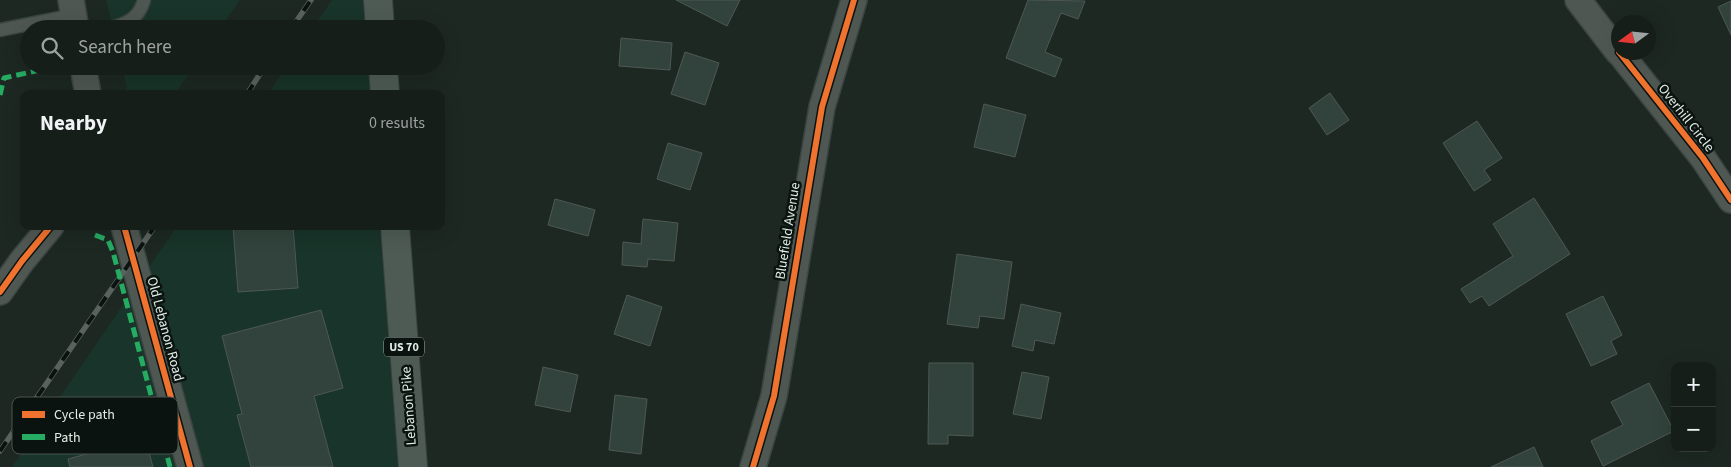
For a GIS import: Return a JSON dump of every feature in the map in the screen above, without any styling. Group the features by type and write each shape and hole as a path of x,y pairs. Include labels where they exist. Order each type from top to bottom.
{"main road":[{"path":"378,0 379,20"},
{"path":"384,75 385,90"},
{"name":"Lebanon Pike","path":"395,230 413,467"}],"street":[{"name":"Bluefield Avenue","path":"753,467 774,396 822,107 854,0"},
{"name":"Overhill Circle","path":"1578,0 1611,42"},
{"name":"Overhill Circle","path":"1625,60 1703,158 1731,200"},
{"path":"85,75 87,90"},
{"path":"1,289 48,230"},
{"name":"Old Lebanon Road","path":"125,230 171,397"},
{"name":"Old Lebanon Road","path":"178,423 190,467"}],"lane":[{"path":"131,20 141,11 144,0"},
{"path":"49,20 73,15"},
{"path":"0,30 20,26"}],"shaded area":[{"path":"106,0 240,0 226,20 111,20"},
{"path":"332,0 378,0 379,20 318,20"},
{"path":"124,75 188,75 178,90 127,90"},
{"path":"281,75 384,75 385,90 271,90"},
{"path":"174,230 395,230 413,467 12,467 21,454 178,454 178,397 60,397"}],"building":[{"path":"676,0 740,0 727,26"},
{"path":"1028,0 1085,1 1078,19 1061,13 1045,52 1062,59 1055,77 1006,58"},
{"path":"1731,1 1731,35 1718,7"},
{"path":"621,38 672,43 670,70 619,66"},
{"path":"685,52 719,63 705,105 671,94"},
{"path":"1330,93 1349,120 1327,135 1309,108"},
{"path":"984,104 1026,115 1015,157 974,147"},
{"path":"1477,121 1502,158 1484,170 1491,180 1474,191 1443,143"},
{"path":"668,143 702,153 690,190 657,179"},
{"path":"1534,198 1570,254 1489,306 1482,296 1470,303 1461,289 1513,256 1493,224"},
{"path":"555,199 595,210 588,236 548,225"},
{"path":"643,219 678,223 674,261 648,259 647,267 622,265 623,242 641,244"},
{"path":"233,230 293,230 298,288 238,292"},
{"path":"957,254 1012,262 1004,319 980,316 978,328 947,324"},
{"path":"627,295 662,307 650,346 614,334"},
{"path":"1603,296 1622,335 1611,341 1617,354 1591,366 1566,314"},
{"path":"1021,304 1061,313 1054,344 1035,340 1033,351 1012,346"},
{"path":"321,310 343,388 314,396 333,467 251,467 237,415 242,414 222,336"},
{"path":"929,363 973,363 973,436 948,435 948,444 928,444"},
{"path":"543,367 578,375 570,412 535,405"},
{"path":"1022,372 1049,377 1041,419 1013,414"},
{"path":"1649,383 1671,425 1671,432 1603,466 1591,441 1623,425 1611,402"},
{"path":"615,395 647,399 641,454 609,450"},
{"path":"1534,447 1543,467 1491,467"},
{"path":"86,454 149,454 153,467 70,467 68,459"}],"railway":[{"path":"297,20 311,0"},
{"path":"250,90 259,75"},
{"path":"37,397 152,230"},
{"path":"0,451 12,434"}],"marked path":[{"path":"0,95 4,78 20,74"},
{"path":"95,235 108,240 113,252 151,397"},
{"path":"167,454 170,467"}],"cycle path":[{"path":"753,467 774,396 822,107 854,0"},
{"path":"1625,60 1703,158 1731,200"},
{"path":"0,292 48,230"},
{"path":"125,230 171,397"},
{"path":"178,423 190,467"}]}
